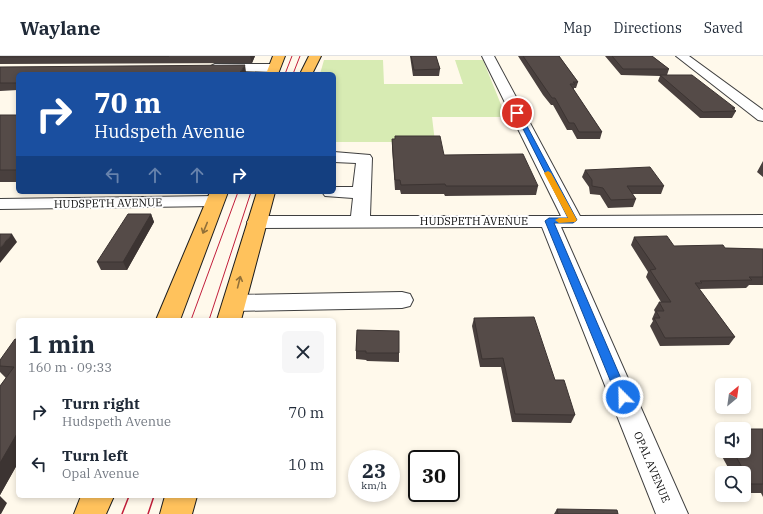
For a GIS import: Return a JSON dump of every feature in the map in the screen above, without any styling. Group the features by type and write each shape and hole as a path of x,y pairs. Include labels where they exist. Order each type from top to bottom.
{"main road":[{"path":"273,71 279,56"},
{"path":"307,72 315,56"},
{"path":"232,312 265,194"},
{"path":"169,318 217,197"},
{"path":"90,514 97,498"},
{"path":"176,514 180,498"}],"street":[{"name":"OPAL AVENUE","path":"488,56 561,220 672,514"},
{"path":"682,56 763,117"},
{"path":"204,68 273,71"},
{"path":"336,157 364,158 360,222"},
{"path":"336,192 362,193"},
{"name":"HUDSPETH AVENUE","path":"0,204 63,198 217,197"},
{"name":"HUDSPETH AVENUE","path":"257,222 561,220 763,221"},
{"path":"232,312 402,300"}],"green space":[{"path":"324,60 383,60 384,84 463,84 455,60 483,60 506,117 432,117 435,142 336,142 336,72 321,72"}],"building":[{"path":"0,56 169,56 0,57"},
{"path":"411,56 436,56 440,69 414,70"},
{"path":"523,56 559,56 578,82 573,82 575,84 570,84 602,132 579,132 574,123 569,123 555,98 552,98"},
{"path":"612,56 652,56 669,69 623,69"},
{"path":"245,65 240,72 16,72 16,83 0,83 0,67"},
{"path":"660,75 692,75 735,108 732,108 736,111 703,112"},
{"path":"0,115 16,115 16,170 0,170"},
{"path":"395,136 440,136 444,155 523,154 538,186 446,186 445,184 401,185 400,180 395,180 392,139 395,139"},
{"path":"650,167 664,186 627,186 636,199 611,200 603,188 592,186 592,180 585,170"},
{"path":"128,214 151,214 123,262 97,262"},
{"path":"0,234 12,234 0,248"},
{"path":"667,236 674,246 723,245 725,248 763,249 763,277 749,277 752,280 700,281 702,283 695,283 735,337 665,338 654,318 660,318 656,311 664,311 659,302 671,302 650,270 656,269 634,237"},
{"path":"534,317 555,380 564,380 575,415 515,414 503,358 482,359 474,318"},
{"path":"357,330 399,331 399,353 366,353 366,351 356,351"},
{"path":"16,339 16,435 0,463 0,386 14,367 0,366 0,360"},
{"path":"751,429 763,429 763,484 751,484 751,466 741,466 737,458 751,458"},
{"path":"557,509 617,510 618,514 558,514"}],"tram line":[{"path":"286,72 292,56"},
{"path":"294,72 300,56"},
{"path":"192,318 237,194"},
{"path":"210,318 250,194"},
{"path":"122,514 128,498"},
{"path":"148,514 153,498"}],"slow traffic":[{"path":"548,173 573,220 559,220"}],"route":[{"path":"517,113 573,220 549,221 623,397"}]}
